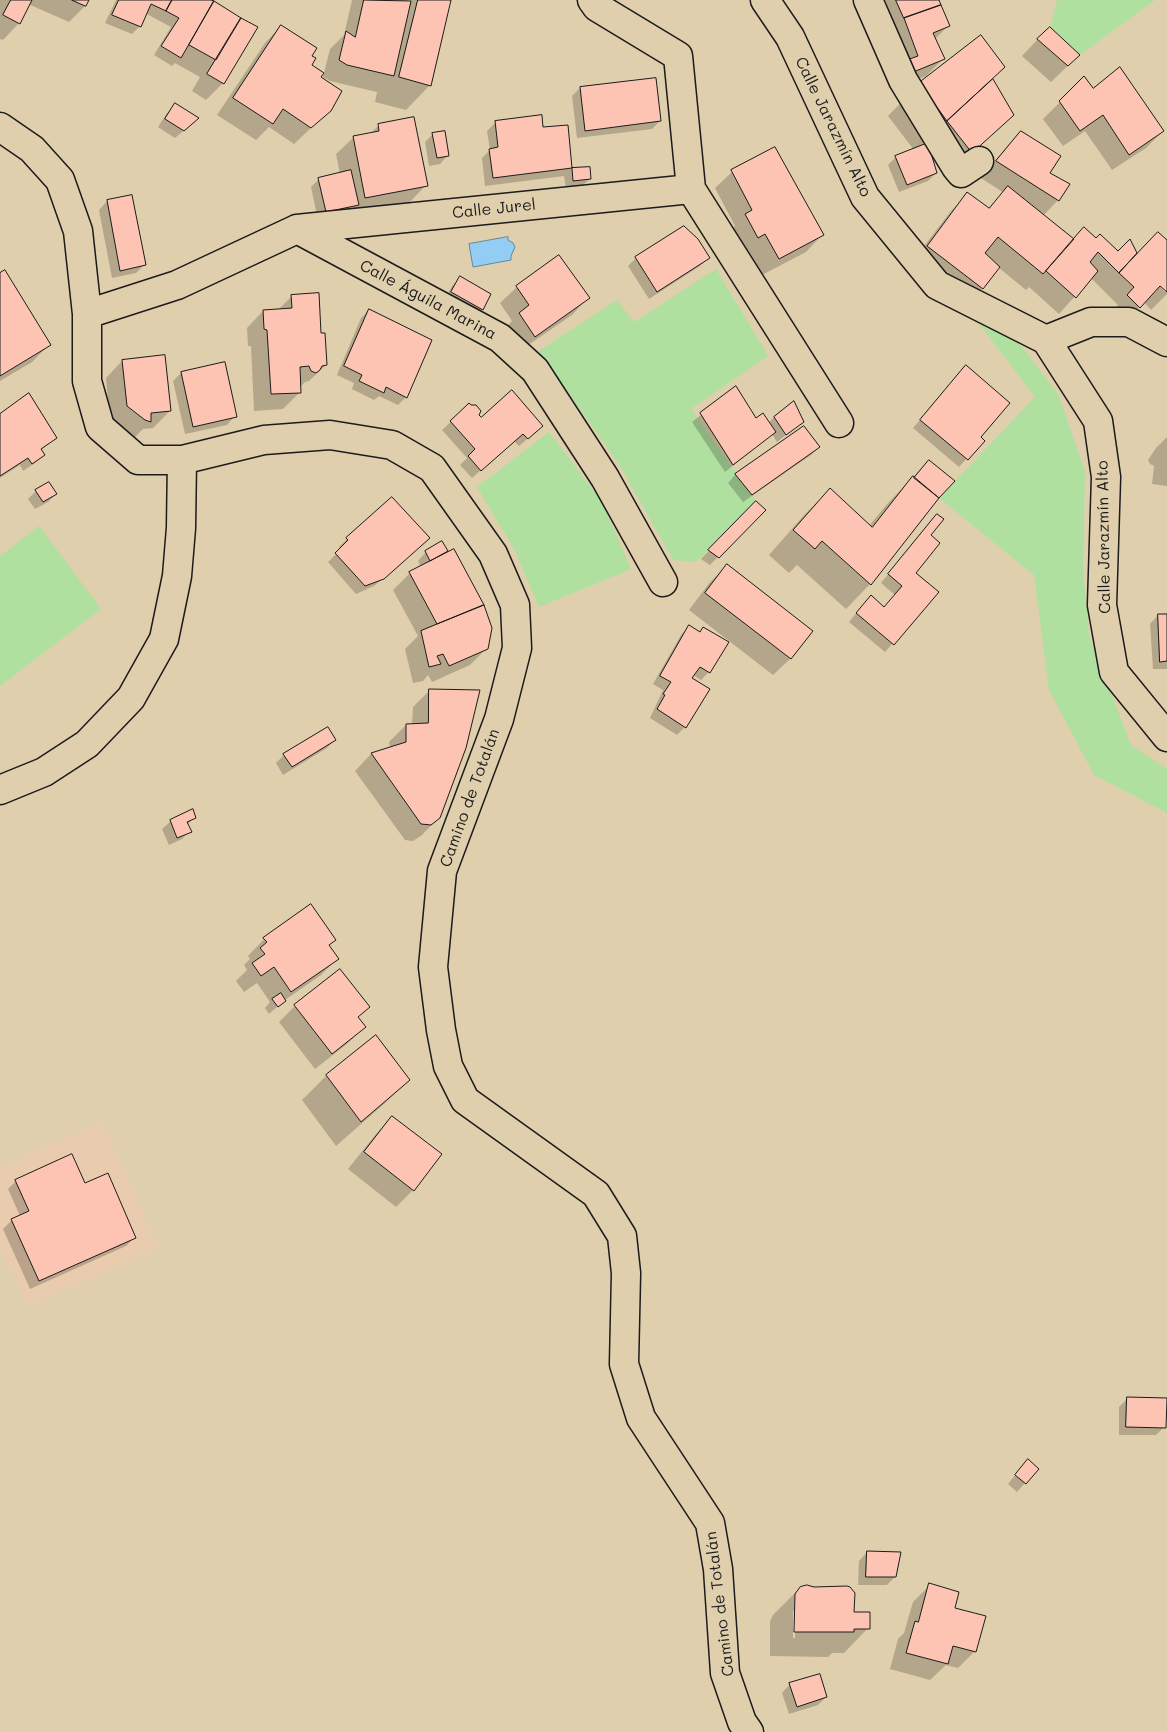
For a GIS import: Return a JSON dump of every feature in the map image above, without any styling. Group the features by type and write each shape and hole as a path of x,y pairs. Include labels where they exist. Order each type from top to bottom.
{"street":[{"path":"592,0 597,7 678,56 691,189 839,423"},
{"name":"Calle Jarazmín Alto","path":"765,0 790,37 865,197 936,285 1046,340 1098,421 1106,477 1102,605 1114,672 1167,737"},
{"path":"868,0 903,80 956,167 961,173 979,162"},
{"name":"Camino de Totalán","path":"0,128 32,149 60,180 78,231 87,314 87,381 100,427 138,460 182,460 264,440 330,435 392,445 432,468 493,554 514,605 517,648 499,719 442,871 433,967 441,1030 448,1066 465,1100 596,1194 622,1236 626,1273 624,1364 640,1418 710,1523 718,1569 725,1673 742,1722 749,1732"},
{"name":"Calle Jurel","path":"298,229 691,189"},
{"path":"87,314 177,285 298,229"},
{"name":"Calle Águila Marina","path":"298,229 500,338 536,370 605,478 663,582"},
{"path":"1046,340 1091,322 1129,322 1167,342"},
{"path":"0,790 44,772 87,744 132,698 160,648 164,639 176,576 181,528 182,460"}],"shaded area":[{"path":"102,1122 159,1248 27,1306 0,1246 0,1167"}],"green space":[{"path":"1057,0 1155,0 1080,55 1050,27"},
{"path":"716,269 768,356 691,409 756,501 696,562 673,560 620,466 539,351 617,300 634,322"},
{"path":"973,316 1017,340 1058,394 1085,471 1083,568 1089,635 1131,745 1167,769 1167,813 1094,775 1049,690 1034,575 939,498 1035,397"},
{"path":"549,432 601,500 631,569 539,607 514,549 477,487"},
{"path":"39,526 101,609 0,686 0,556"}],"water":[{"path":"508,237 508,240 515,247 511,260 473,267 469,244"}],"building":[{"path":"11,0 32,0 20,24 3,15"},
{"path":"72,0 89,0 86,6"},
{"path":"119,0 172,0 166,11 151,4 141,27 112,15"},
{"path":"172,0 214,1 181,58 161,46 179,18 166,11"},
{"path":"364,0 411,1 394,76 347,65 339,60 346,31 355,37"},
{"path":"418,0 451,0 431,86 399,77"},
{"path":"896,0 939,0 941,5 904,18"},
{"path":"214,1 241,18 216,60 189,45"},
{"path":"941,5 950,26 933,33 945,59 911,73 904,61 918,56 904,18"},
{"path":"241,18 258,27 224,84 207,74"},
{"path":"281,25 317,48 312,56 316,58 312,65 324,73 321,77 342,91 331,111 311,128 283,109 273,124 233,98"},
{"path":"1050,27 1080,55 1068,66 1037,39"},
{"path":"981,35 1005,67 947,121 919,83"},
{"path":"1120,67 1164,131 1129,155 1103,115 1080,131 1059,101 1084,76 1093,88"},
{"path":"656,78 661,121 585,131 580,87"},
{"path":"993,79 1014,115 972,153 947,121"},
{"path":"175,103 199,118 184,131 165,119"},
{"path":"542,115 543,127 568,125 572,168 493,178 489,149 498,147 495,121"},
{"path":"414,117 428,186 365,198 353,136 379,131 378,124"},
{"path":"445,131 449,156 437,158 432,133"},
{"path":"1021,131 1061,156 1050,173 1070,184 1059,201 996,161"},
{"path":"928,143 937,173 907,185 895,156"},
{"path":"775,147 824,235 779,259 765,234 758,238 745,214 752,210 731,170"},
{"path":"590,167 591,179 573,181 572,168"},
{"path":"351,170 359,205 326,212 318,178"},
{"path":"1008,186 1074,239 1043,274 998,237 985,253 1000,267 983,289 927,246 967,192 989,208"},
{"path":"132,195 146,265 120,271 107,200"},
{"path":"684,226 698,239 710,258 657,292 635,257"},
{"path":"1084,227 1096,238 1100,234 1118,251 1130,239 1137,253 1119,273 1098,252 1090,262 1098,271 1076,298 1046,271"},
{"path":"1158,232 1167,240 1167,292 1160,286 1140,308 1127,295 1134,287 1119,273"},
{"path":"559,255 590,298 535,337 519,313 529,305 516,286"},
{"path":"5,270 51,345 0,376 0,273"},
{"path":"460,276 491,294 483,310 451,292"},
{"path":"319,293 321,333 325,333 327,365 322,366 316,373 311,371 309,366 300,367 301,393 271,394 267,330 264,329 263,310 292,308 291,295"},
{"path":"369,309 432,340 407,398 386,387 384,393 359,381 362,375 344,366"},
{"path":"165,355 171,411 151,413 151,422 145,420 127,406 122,360"},
{"path":"225,362 237,417 193,427 181,372"},
{"path":"966,365 1010,403 981,437 985,441 968,460 920,420"},
{"path":"736,386 756,418 763,413 776,432 733,465 700,413"},
{"path":"512,390 543,426 528,439 523,434 481,471 468,456 475,449 450,421 469,403 476,405 481,411 479,415 481,417"},
{"path":"29,393 57,438 41,449 45,455 32,464 28,458 0,476 0,414"},
{"path":"794,401 804,422 786,435 774,417"},
{"path":"804,426 820,447 752,495 735,474"},
{"path":"929,460 955,481 939,498 914,478"},
{"path":"913,476 939,498 871,585 822,541 815,549 793,530 830,488 872,527"},
{"path":"49,482 57,494 43,502 35,490"},
{"path":"392,497 430,538 384,579 365,586 335,553 348,540 346,538"},
{"path":"756,501 766,510 719,558 708,550"},
{"path":"937,514 944,519 931,535 940,543 916,573 939,592 894,645 856,613 871,595 884,607 902,586 888,574"},
{"path":"442,541 448,551 430,561 425,551"},
{"path":"454,549 484,605 437,624 409,572"},
{"path":"727,564 813,631 791,659 705,593"},
{"path":"484,605 492,628 488,649 449,666 443,654 437,656 441,664 429,667 421,631"},
{"path":"1158,614 1167,614 1167,661 1160,662"},
{"path":"689,625 700,632 703,627 729,642 710,673 700,667 692,678 710,689 686,728 657,709 665,695 663,694 671,682 660,676"},
{"path":"429,689 480,690 466,748 440,818 431,825 421,824 371,753 406,742 406,724 428,723"},
{"path":"328,727 336,740 292,767 283,754"},
{"path":"193,809 196,818 187,822 192,832 177,838 170,820"},
{"path":"311,904 336,940 329,945 339,959 291,992 274,967 261,976 252,963 265,954 260,948 267,942 263,938"},
{"path":"340,969 370,1007 358,1017 366,1027 332,1054 294,1005"},
{"path":"281,993 286,1001 278,1007 272,999"},
{"path":"376,1035 410,1080 361,1122 326,1075"},
{"path":"392,1116 442,1154 414,1191 364,1152"},
{"path":"72,1154 85,1183 108,1173 136,1238 39,1281 11,1219 29,1211 15,1180"},
{"path":"1127,1397 1167,1398 1166,1428 1126,1427"},
{"path":"1028,1459 1039,1469 1026,1484 1015,1475"},
{"path":"867,1551 901,1552 896,1577 866,1577"},
{"path":"929,1583 959,1592 955,1608 986,1616 976,1652 953,1646 948,1664 906,1653 915,1621 918,1622"},
{"path":"807,1585 814,1587 850,1587 855,1593 854,1612 870,1612 870,1629 854,1629 854,1632 794,1632 795,1594 800,1587"},
{"path":"820,1674 827,1697 797,1707 789,1683"}]}
